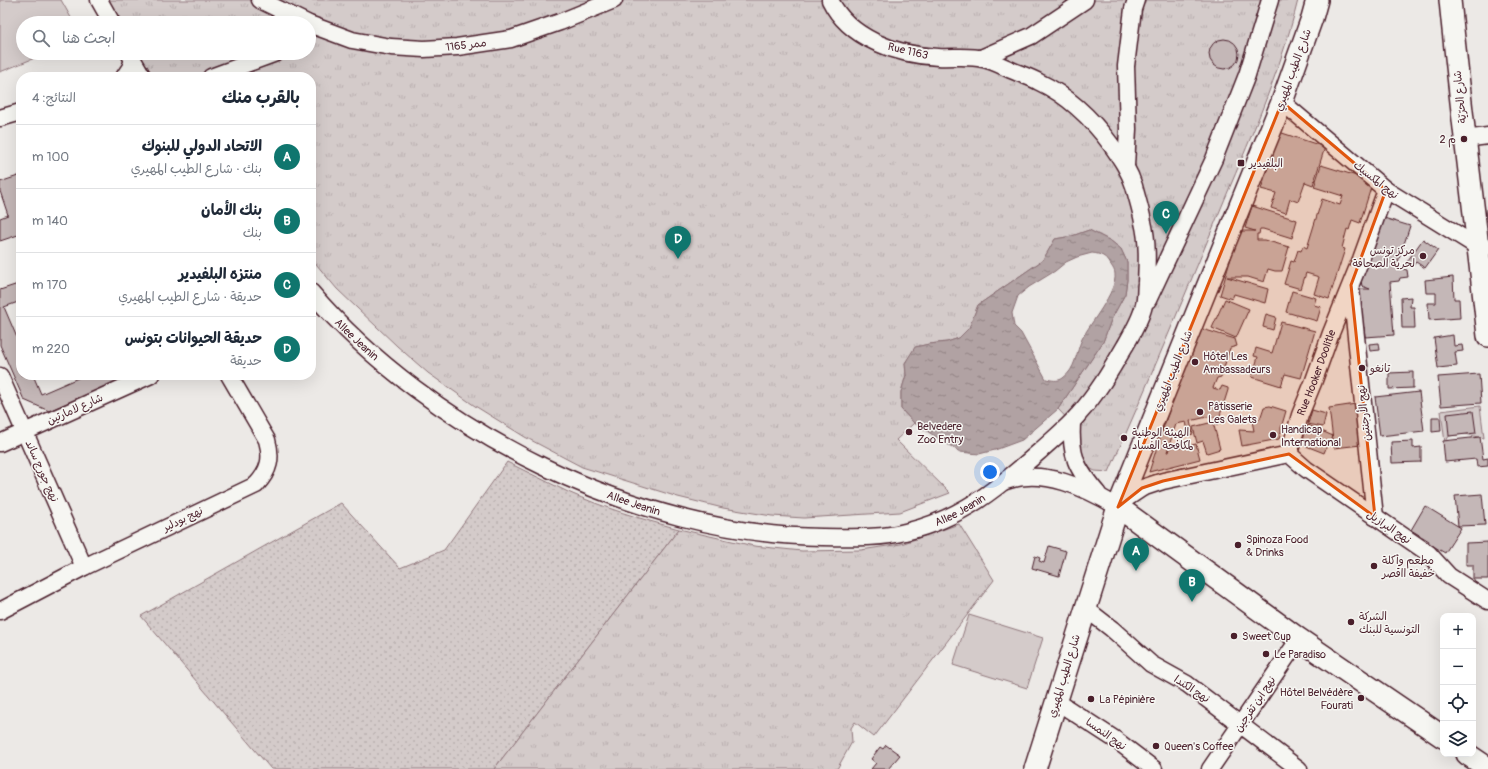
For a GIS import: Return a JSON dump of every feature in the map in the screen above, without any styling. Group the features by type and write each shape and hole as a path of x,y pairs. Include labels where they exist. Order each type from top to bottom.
{"main road":[{"name":"شارع الطيب المهيري","path":"1036,769 1085,608 1118,507 1282,102 1317,0"},
{"name":"شارع الحرّيّة","path":"1450,0 1464,139 1483,247 1488,336"},
{"path":"1118,507 1299,640 1440,735"},
{"path":"1472,757 1488,768"}],"street":[{"path":"99,0 108,16"},
{"name":"ممر 1165","path":"260,0 289,16"},
{"name":"ممر 1165","path":"316,30 352,40 391,47 424,49 456,47 511,39 614,0"},
{"name":"Rue 1163","path":"830,0 844,22 859,34 891,49 931,57 981,58"},
{"path":"981,58 1031,36 1086,0"},
{"path":"1126,166 1128,129 1126,66 1133,9 1136,0"},
{"name":"Allee Jeanin","path":"316,299 380,361 406,382 452,415 514,452 575,481 613,496 681,518 714,525 800,537 872,537 902,533 930,525 954,515 1006,481 1072,422 1094,395 1120,355 1134,332 1144,307 1214,159 1247,75 1270,0"},
{"path":"981,58 1038,81 1057,91 1094,124 1126,166 1133,183 1144,225 1146,252 1144,307"},
{"path":"127,72 130,68 131,60"},
{"path":"133,60 140,72"},
{"path":"225,72 257,60"},
{"name":"نهج المكسيك","path":"1282,102 1386,190 1483,247"},
{"path":"0,118 16,113"},
{"path":"1464,139 1488,136"},
{"name":"Rue Hooker Doolitle","path":"1289,454 1300,415 1331,333 1351,286 1386,190"},
{"name":"نهج الأرجنتين","path":"1351,286 1375,517"},
{"name":"نهج جورج ساند","path":"0,376 84,567"},
{"name":"شارع لامارتين","path":"0,443 139,380"},
{"name":"نهج بودلير","path":"0,611 84,567 256,484 263,478 269,461 270,452 267,440 232,380"},
{"path":"1072,422 1072,446 1075,460 1084,478 1098,494"},
{"path":"1006,481 1022,477 1050,478 1098,494 1118,507 1124,500 1142,488 1163,481 1289,454"},
{"name":"نهج البرازيل","path":"1289,454 1306,469 1428,553 1449,576 1488,601"},
{"name":"نهج الكندا","path":"1085,608 1112,629 1152,664 1187,684 1299,769"},
{"name":"نهج ابن تفرجين","path":"1210,769 1299,640"},
{"name":"نهج النمسا","path":"1056,701 1116,740 1154,769"}],"highlighted area":[{"path":"1282,102 1386,190 1351,285 1375,517 1289,454 1163,481 1142,488 1118,507"}],"green space":[{"path":"0,0 61,0 70,16 16,16 16,60 30,60 0,72"},
{"path":"107,0 1298,0 1291,28 1263,108 1165,343 1109,472 1095,471 1081,464 1076,428 1058,409 1103,342 1111,320 1125,294 1127,262 1121,249 1111,241 1089,230 1072,236 1055,239 1043,260 978,305 969,328 959,338 947,342 916,347 905,363 906,375 901,392 901,409 914,423 896,440 950,493 900,512 804,518 772,516 723,508 678,497 582,467 525,437 475,406 428,373 397,346 337,289 316,264 316,72 150,72 142,60 316,60 316,16 115,16"},
{"path":"1480,406 1484,438 1465,434 1449,436 1445,443 1441,411"},
{"path":"507,462 568,492 595,503 679,529 494,769 271,769 141,616 341,503 400,568 444,550"},
{"path":"959,524 994,580 874,737 855,722 851,728 852,742 837,769 494,769 679,529 754,546 802,551 861,550 901,544"},
{"path":"969,615 1043,638 1027,688 953,665"}],"water":[{"path":"1089,230 1111,241 1121,249 1127,262 1127,280 1125,294 1111,320 1103,342 1058,409 1022,440 979,454 960,452 914,423 901,409 901,392 906,375 905,363 915,347 947,342 959,338 969,328 978,305 1043,260 1055,239 1072,236","holes":["1092,253 1101,255 1105,258 1114,270 1115,274 1112,290 1082,339 1071,370 1059,380 1046,379 1021,333 1014,326 1012,313 1018,296 1066,262"]}],"building":[{"path":"1224,39 1235,43 1239,54 1235,65 1224,69 1213,65 1209,54 1213,43"},
{"path":"1279,132 1325,147 1313,185 1305,182 1298,202 1290,199 1286,213 1271,208 1276,193 1261,189"},
{"path":"1321,165 1373,181 1360,223 1352,220 1349,230 1347,229 1342,248 1345,249 1329,299 1314,294 1319,277 1306,273 1301,289 1284,284 1291,261 1294,262 1298,250 1301,251 1303,246 1307,248 1322,199 1340,205 1343,196 1314,187"},
{"path":"16,177 16,236 0,241 0,218 8,215 0,191 0,182"},
{"path":"1252,206 1297,220 1292,238 1263,229 1260,229 1259,234 1257,234 1257,240 1264,240 1289,247 1282,271 1268,269 1264,282 1248,277 1227,277 1268,289 1265,303 1234,294 1232,299 1220,295 1239,231 1255,231 1245,228"},
{"path":"1384,218 1410,226 1398,262 1399,268 1407,270 1408,277 1400,278 1399,281 1390,282 1394,335 1365,337 1364,327 1358,325 1358,289 1370,289 1362,286 1361,281 1374,240"},
{"name":"مركز تونس لحرية الصحافة","path":"1423,239 1438,250 1425,268 1416,262 1412,267 1406,263"},
{"path":"1453,277 1454,299 1459,299 1460,318 1429,320 1428,303 1436,303 1436,293 1426,293 1425,280"},
{"path":"16,285 16,303 4,307 16,335 16,380 35,380 41,394 73,380 121,380 49,411 24,400 0,345 0,290"},
{"path":"1292,291 1316,298 1314,305 1321,307 1317,321 1286,312"},
{"path":"1411,297 1410,307 1414,307 1415,328 1402,328 1401,298"},
{"path":"1225,299 1249,309 1236,338 1212,328"},
{"path":"1266,314 1276,317 1273,330 1263,327"},
{"path":"1281,322 1315,331 1301,378 1285,374 1281,386 1252,377 1258,357 1254,356 1256,348 1272,353"},
{"path":"1196,327 1235,339 1237,346 1230,348 1221,377 1217,378 1213,388 1220,390 1222,386 1228,388 1217,425 1215,417 1207,417 1190,421 1193,434 1189,435 1186,422 1176,424 1167,452 1169,452 1171,445 1178,443 1179,448 1196,444 1200,459 1149,472"},
{"path":"1453,335 1454,346 1462,345 1463,351 1455,352 1457,366 1438,368 1434,338"},
{"path":"1379,343 1380,350 1370,351 1369,344"},
{"path":"1413,372 1413,388 1389,389 1389,373"},
{"path":"1479,374 1481,403 1441,406 1438,377"},
{"path":"1419,392 1424,431 1380,436 1375,397"},
{"path":"1356,404 1361,445 1334,448 1329,408"},
{"path":"1270,406 1286,411 1279,439 1242,446 1239,430 1254,431 1252,421 1260,419 1264,407"},
{"path":"1312,410 1326,414 1323,427 1308,424"},
{"path":"1473,411 1476,433 1449,436 1447,414"},
{"path":"1432,417 1440,417 1441,431 1432,432"},
{"path":"1213,422 1220,449 1207,453 1203,441 1197,443 1193,427"},
{"path":"1308,425 1333,436 1324,453 1301,444"},
{"path":"1480,437 1483,459 1488,458 1488,466 1477,467 1476,459 1445,462 1443,441"},
{"path":"1413,441 1413,448 1421,447 1421,462 1392,463 1391,442"},
{"path":"1482,494 1485,525 1458,526 1455,496"},
{"path":"1425,506 1461,528 1445,553 1428,543 1429,541 1411,530"},
{"path":"1488,542 1488,579 1473,579 1473,565 1466,565 1466,543"},
{"path":"1049,546 1066,551 1059,576 1032,568 1035,556 1040,558 1039,561 1044,563"},
{"path":"886,745 900,755 888,769 871,769 876,763 871,759 880,747 883,749"}],"place":[{"name":"2 م","path":"1464,139"},
{"name":"البلفيدير","path":"1241,163"},
{"name":"منتزه البلفيدير","path":"1166,234"},
{"name":"مركز تونس لحرية الصحافة","path":"1423,256"},
{"name":"حديقة الحيوانات بتونس","path":"678,259"},
{"name":"Hôtel Les Ambassadeurs","path":"1195,362"},
{"name":"تانغو","path":"1362,368"},
{"name":"Pâtisserie Les Galets","path":"1200,412"},
{"name":"Belvedere Zoo Entry","path":"909,432"},
{"name":"Handicap International","path":"1273,435"},
{"name":"الهيئة الوطنية لمكافحة الفساد","path":"1124,438"},
{"name":"Spinoza Food & Drinks","path":"1238,545"},
{"name":"مطعم وأكلة خفيفة ااقصر","path":"1374,566"},
{"name":"الاتحاد الدولي للبنوك","path":"1136,571"},
{"name":"بنك الأمان","path":"1192,602"},
{"name":"الشركة التونسية للبنك","path":"1351,622"},
{"name":"Sweet Cup","path":"1234,636"},
{"name":"Le Paradiso","path":"1266,654"},
{"name":"Hôtel Belvédère Fourati","path":"1361,698"},
{"name":"La Pépinière","path":"1091,699"},
{"name":"Queen's Coffee","path":"1156,746"}]}
